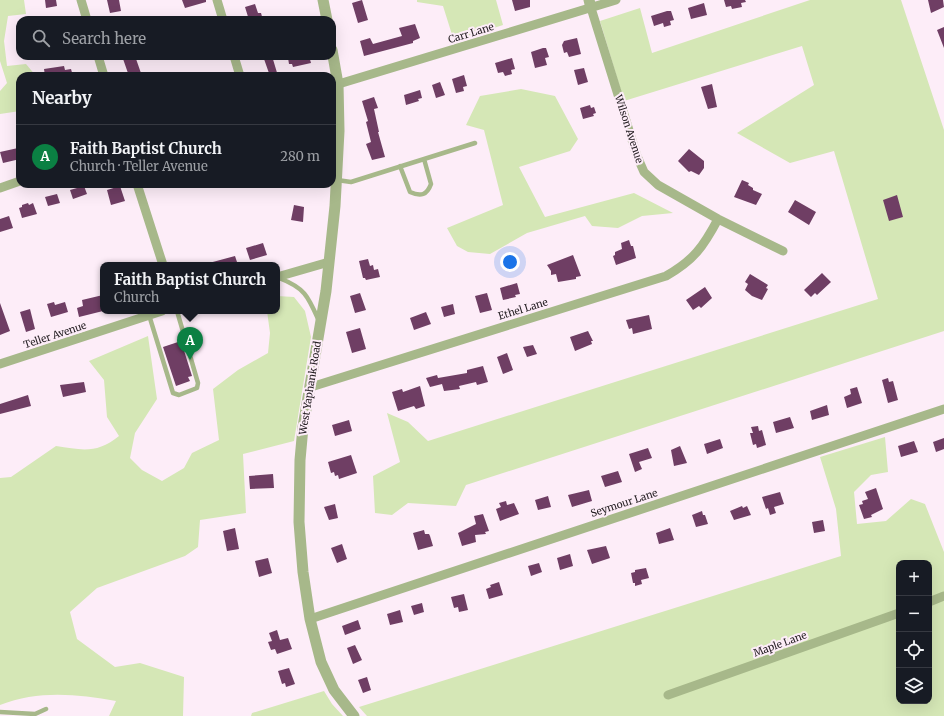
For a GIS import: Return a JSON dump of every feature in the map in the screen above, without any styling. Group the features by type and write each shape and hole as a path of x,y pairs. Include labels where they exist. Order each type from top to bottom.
{"street":[{"path":"81,0 86,16"},
{"path":"217,0 222,16"},
{"path":"323,0 326,16"},
{"name":"Carr Lane","path":"336,85 590,4 616,0"},
{"name":"Wilson Avenue","path":"590,4 636,156 644,172 658,185 718,219 783,251"},
{"path":"99,60 103,72"},
{"path":"235,60 239,72"},
{"name":"West Yaphank Road","path":"333,60 334,72"},
{"name":"West Yaphank Road","path":"336,96 339,131 336,180"},
{"path":"0,188 16,182"},
{"path":"138,188 162,262"},
{"name":"West Yaphank Road","path":"335,188 329,262 311,387 303,427 300,460 299,522 303,572 310,619 321,662 334,690 354,716"},
{"name":"Ethel Lane","path":"311,387 666,276 681,268 699,251 704,245 718,219"},
{"path":"280,276 329,262"},
{"name":"Teller Avenue","path":"0,364 152,314"},
{"name":"Seymour Lane","path":"310,619 944,409"},
{"path":"932,601 944,596"},
{"name":"Maple Lane","path":"668,696 896,614"}],"lane":[{"path":"336,180 351,182 475,143"},
{"path":"400,166 410,192 423,195 427,192 431,184 424,159"},
{"path":"280,278 296,284 309,298 320,326"},
{"path":"149,315 168,379 173,392 179,396 197,388 198,382 178,314"},
{"path":"0,712 35,714 46,709"}],"green space":[{"path":"0,0 24,0 26,14 8,16 4,41 7,66 26,64 33,72 16,72 16,112 0,114 0,91 7,83 0,61"},
{"path":"417,0 496,0 503,25 454,41 443,6 417,2"},
{"path":"810,0 901,0 944,130 944,331 466,485 456,506 408,503 392,515 375,513 373,476 400,462 387,413 408,422 428,441 878,299 834,151 790,163 737,133 814,85 802,46 624,101 600,21 640,8 652,53"},
{"path":"521,89 555,96 578,139 570,151 519,167 545,217 634,193 673,213 642,216 618,228 592,226 585,216 527,233 490,254 468,252 457,246 447,228 503,205 484,130 466,125 480,96"},
{"path":"280,296 294,297 305,311 311,337 294,441 243,454 246,513 200,520 198,547 185,556 97,588 70,612 77,639 115,667 140,663 184,677 183,716 109,716 116,701 72,695 43,695 14,700 0,705 0,478 11,477 56,446 74,449 96,448 104,446 119,436 107,417 104,380 89,361 148,336 157,399 135,433 130,458 142,470 162,481 184,468 192,453 219,440 213,389 238,370 268,353 270,333 267,314 280,314"},
{"path":"885,437 888,472 871,475 854,492 857,524 886,521 911,499 925,504 944,552 944,716 367,716 359,707 841,556 836,509 820,457"},
{"path":"324,691 332,704 343,716 251,716 252,713"}],"building":[{"path":"45,0 56,0 57,6 46,8"},
{"path":"107,0 119,0 121,11 110,13"},
{"path":"182,0 206,0 206,2 185,8"},
{"path":"362,0 368,20 358,23 352,3"},
{"path":"512,0 530,0 530,7 515,11"},
{"path":"724,0 745,0 746,2 741,3 742,7 732,9 731,6 726,7"},
{"path":"928,0 943,0 944,7 931,13"},
{"path":"704,3 707,15 691,19 688,8"},
{"path":"255,4 258,13 261,13 262,16 248,16 245,7"},
{"path":"671,11 674,20 670,21 671,25 664,27 663,23 654,26 651,16"},
{"path":"415,24 420,38 413,41 413,43 364,56 360,41 370,38 373,44 402,36 399,28"},
{"path":"944,27 944,48 937,30"},
{"path":"577,38 581,54 569,57 567,52 564,53 562,45 564,41"},
{"path":"546,48 549,57 545,58 547,65 535,68 531,52"},
{"path":"512,58 515,69 511,70 512,74 505,76 503,72 498,73 495,63"},
{"path":"123,60 136,60 141,72 128,72"},
{"path":"264,60 273,60 277,72 269,72"},
{"path":"288,60 310,60 311,63 293,67 292,64 289,64"},
{"path":"64,66 65,70 71,69 72,72 44,72 44,69"},
{"path":"584,68 588,82 578,85 574,70"},
{"path":"464,75 467,86 463,87 464,91 456,93 452,79"},
{"path":"440,82 445,95 436,98 432,85"},
{"path":"712,84 717,107 708,109 701,87"},
{"path":"420,90 422,98 418,99 419,101 406,105 404,95"},
{"path":"374,97 378,108 374,109 378,132 385,157 372,160 366,144 371,142 366,122 368,121 362,101"},
{"path":"590,105 591,108 594,107 596,113 593,114 594,116 583,119 580,108"},
{"path":"16,148 16,160 3,163 0,152"},
{"path":"689,149 704,161 704,168 699,175 691,171 689,172 678,161"},
{"path":"742,180 749,183 748,185 753,188 753,190 762,194 756,205 734,197"},
{"path":"85,188 87,194 73,199 70,190"},
{"path":"121,188 125,201 111,205 107,190"},
{"path":"57,194 60,203 48,206 45,197"},
{"path":"897,195 903,217 889,221 883,200"},
{"path":"795,200 816,212 809,225 788,212"},
{"path":"28,203 29,205 33,203 37,214 22,218 19,208"},
{"path":"294,205 304,207 303,222 291,220"},
{"path":"9,216 13,228 0,232 0,219"},
{"path":"629,240 631,246 633,246 636,258 616,265 613,256 615,255 615,252 622,249 621,243"},
{"path":"263,243 267,255 250,260 246,248"},
{"path":"573,255 581,276 576,277 576,279 558,282 556,274 551,275 551,271 547,265"},
{"path":"235,256 237,262 213,262"},
{"path":"368,259 370,266 373,265 374,270 378,269 380,277 366,280 363,278 359,261"},
{"path":"822,273 831,282 817,295 815,293 811,297 804,290"},
{"path":"750,274 768,285 766,288 768,289 762,300 752,296 745,290 748,284 745,282"},
{"path":"517,283 520,294 515,295 516,297 503,300 500,288"},
{"path":"705,287 712,298 701,308 699,306 693,310 686,300"},
{"path":"360,293 366,310 355,313 350,296"},
{"path":"487,293 492,310 480,313 475,296"},
{"path":"100,296 100,312 79,317 77,308 83,306 82,300"},
{"path":"54,302 55,305 65,302 68,312 51,317 47,304"},
{"path":"0,303 10,331 0,335"},
{"path":"453,304 455,314 444,317 441,307"},
{"path":"30,309 35,329 26,332 20,312"},
{"path":"426,312 431,324 414,330 410,318"},
{"path":"649,315 652,329 633,334 632,328 629,329 626,320"},
{"path":"360,328 366,349 352,353 346,332"},
{"path":"588,331 593,341 591,341 592,344 575,351 570,337"},
{"path":"181,341 192,376 188,377 190,381 176,386 163,347"},
{"path":"533,345 537,354 527,357 523,347"},
{"path":"507,353 513,370 503,374 497,357"},
{"path":"483,366 488,382 477,385 476,382 459,386 460,389 444,391 442,384 430,387 426,378 437,375 438,378 467,373 467,370"},
{"path":"888,378 889,382 893,381 898,400 888,403 882,380"},
{"path":"84,382 86,392 63,397 60,385"},
{"path":"420,386 425,406 416,409 414,406 398,411 392,392 402,389 403,392"},
{"path":"857,387 862,403 847,408 844,397 851,394 850,389"},
{"path":"28,395 31,406 0,414 0,404"},
{"path":"827,405 829,415 812,420 810,411"},
{"path":"790,417 794,428 776,433 773,422"},
{"path":"349,420 352,431 335,436 332,425"},
{"path":"758,426 759,431 762,430 766,445 757,448 756,444 753,445 750,433 753,433 751,427"},
{"path":"944,438 944,449 936,452 933,442"},
{"path":"720,439 723,448 707,454 704,444"},
{"path":"914,441 918,452 901,457 898,446"},
{"path":"680,446 687,463 674,466 671,450"},
{"path":"648,448 652,458 639,462 642,469 635,472 629,454"},
{"path":"351,455 357,473 339,479 338,475 335,476 334,472 331,473 328,462"},
{"path":"618,471 622,482 605,487 601,476"},
{"path":"273,474 274,488 250,489 249,476"},
{"path":"876,488 883,509 871,515 872,517 864,519 859,505 863,504 862,501 868,499 865,492"},
{"path":"589,490 592,501 572,507 568,495"},
{"path":"780,492 784,504 774,507 776,513 770,515 768,508 766,509 762,497"},
{"path":"548,496 551,507 538,510 535,500"},
{"path":"506,501 507,505 514,503 519,514 500,521 496,509 501,507 499,503"},
{"path":"335,504 338,518 329,520 324,507"},
{"path":"742,506 743,508 747,506 751,515 734,520 730,511"},
{"path":"702,511 708,524 696,527 692,515"},
{"path":"483,514 489,531 485,532 486,534 475,535 476,542 462,546 458,533 476,524 474,516"},
{"path":"823,520 825,531 814,533 812,522"},
{"path":"235,528 239,549 227,551 223,531"},
{"path":"670,528 674,540 659,544 656,533"},
{"path":"424,530 425,534 429,534 433,546 418,550 413,533"},
{"path":"342,544 347,559 337,563 331,548"},
{"path":"606,546 610,558 592,564 587,550"},
{"path":"570,554 573,566 560,570 557,558"},
{"path":"268,558 272,573 259,577 255,561"},
{"path":"539,563 542,572 531,576 528,566"},
{"path":"646,568 649,578 641,580 642,584 635,586 631,573 635,572 635,570"},
{"path":"499,582 503,595 489,599 486,589 491,587 490,585"},
{"path":"464,594 468,610 459,612 458,607 454,608 451,597"},
{"path":"422,603 424,612 414,615 411,606"},
{"path":"400,610 403,622 390,625 387,614"},
{"path":"358,620 361,629 345,635 342,626"},
{"path":"277,630 280,640 288,638 292,649 277,654 275,649 271,650 268,642 272,641 269,633"},
{"path":"355,645 362,660 353,664 347,648"},
{"path":"289,668 295,684 286,687 285,683 282,684 278,671"},
{"path":"367,677 371,690 363,693 358,680"}],"place":[{"name":"Faith Baptist Church","path":"190,360"}]}
